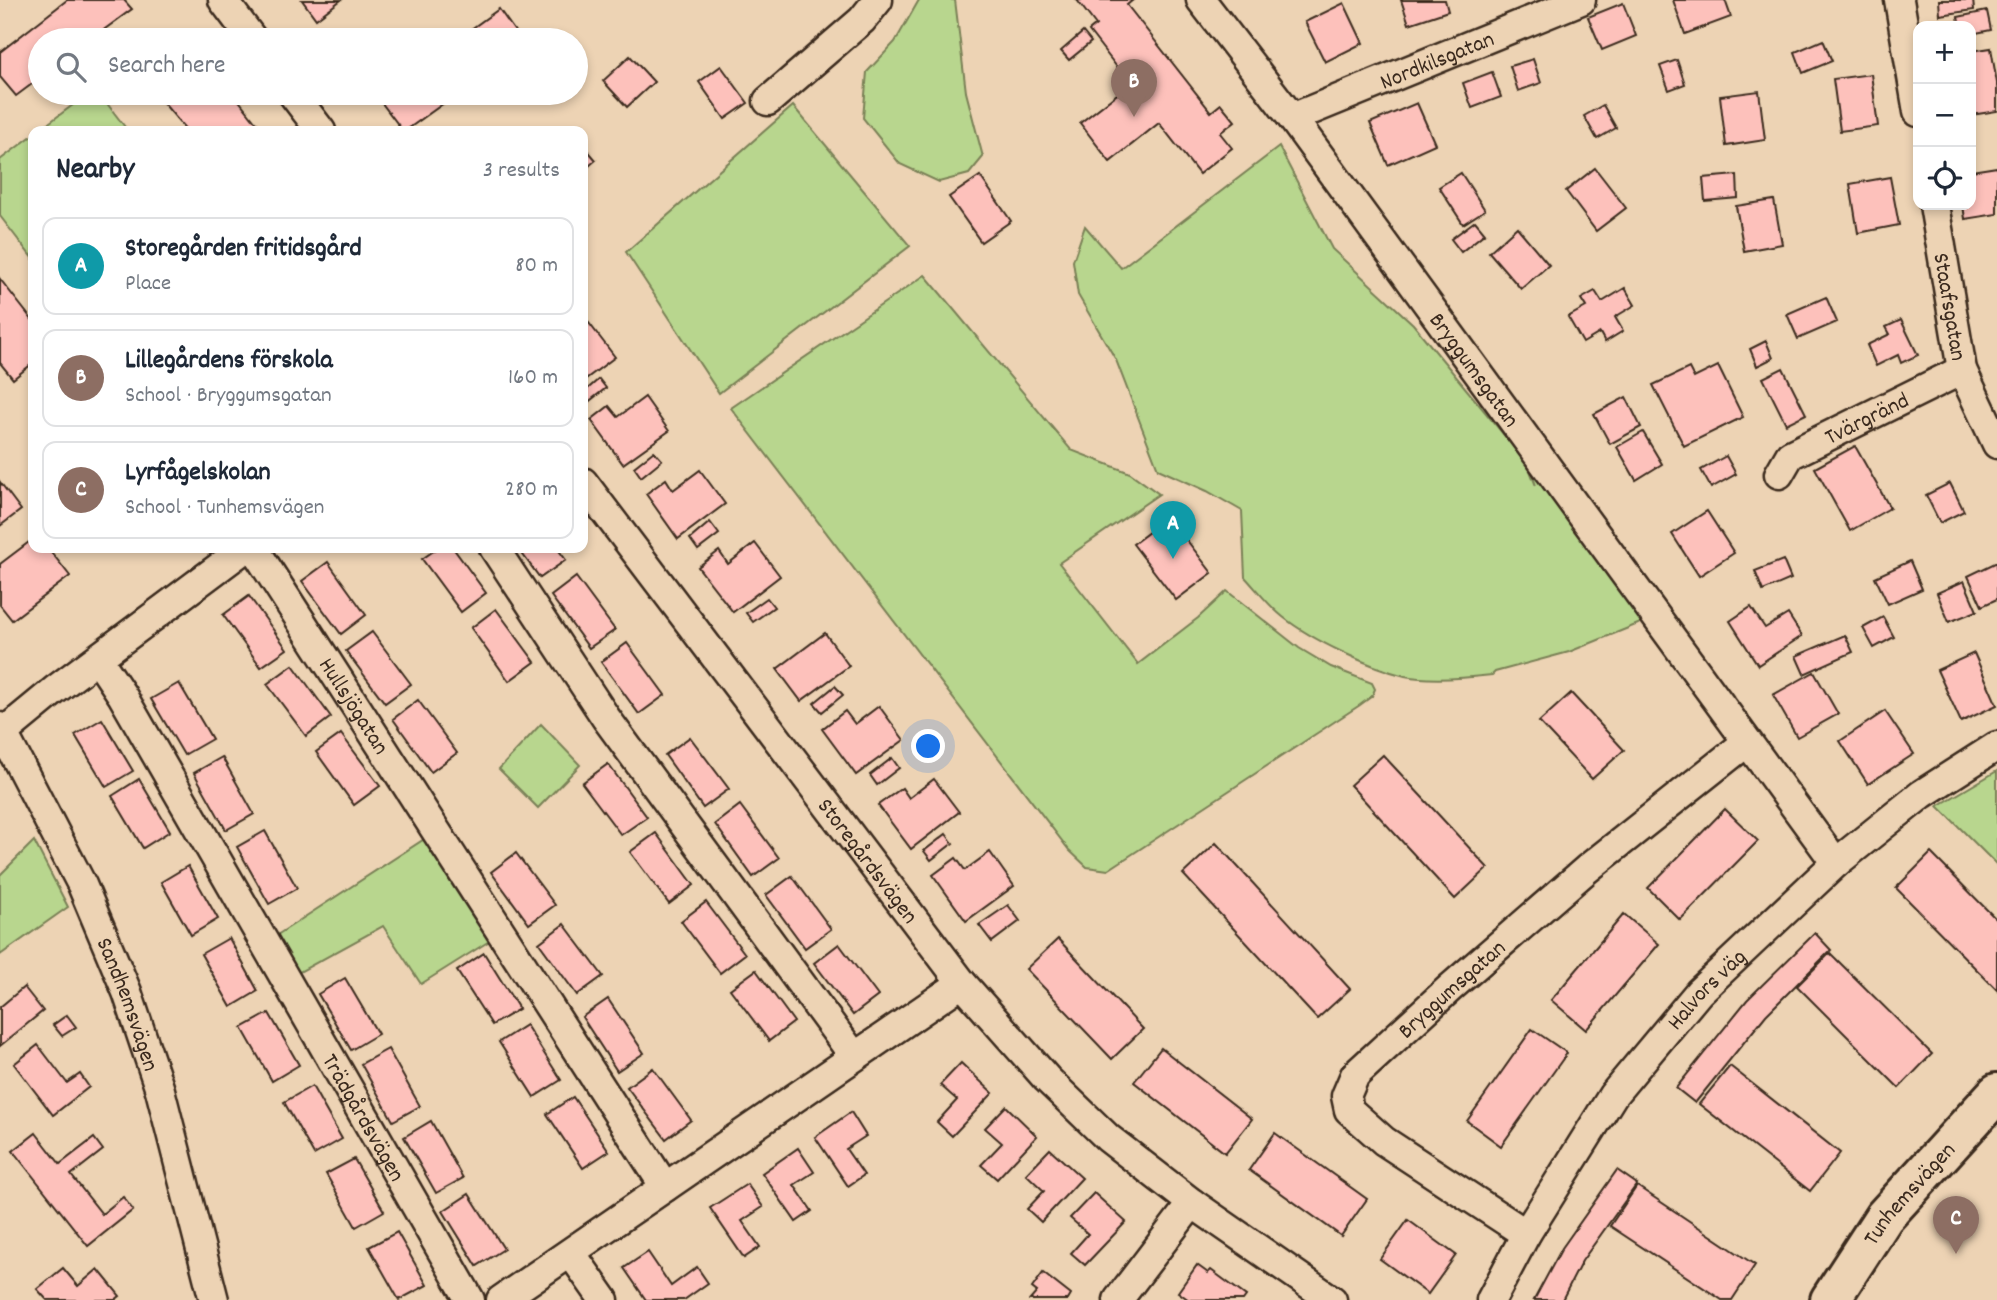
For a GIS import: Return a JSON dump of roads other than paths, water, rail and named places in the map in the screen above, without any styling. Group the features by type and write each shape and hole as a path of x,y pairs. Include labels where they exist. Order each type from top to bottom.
{"street":[{"path":"223,0 244,28"},
{"path":"768,101 862,19 878,0"},
{"name":"Bryggumsgatan","path":"1201,0 1292,118 1836,863"},
{"name":"Nordkilsgatan","path":"1292,118 1581,0"},
{"path":"1899,0 1913,84"},
{"path":"301,105 317,126"},
{"name":"Staafsgatan","path":"1935,210 1962,370 1997,444"},
{"name":"Tvärgränd","path":"1779,474 1790,454 1962,370"},
{"name":"Storegårdsvägen","path":"588,489 962,983 1055,1088 1108,1138 1192,1203 1332,1300"},
{"path":"2,730 238,553"},
{"name":"Hullsjögatan","path":"257,553 665,1187"},
{"path":"497,553 622,739 854,1056"},
{"name":"Trädgårdsvägen","path":"98,659 122,695 470,1300"},
{"name":"Sandhemsvägen","path":"2,730 82,884 127,992 160,1090 214,1300"},
{"name":"Bryggumsgatan","path":"1526,1234 1384,1141 1349,1110 1346,1096 1355,1075 1587,869 1747,742"},
{"name":"Halvors väg","path":"1491,1300 1526,1234 1613,1095 1699,992 1836,863 1922,794 1997,746"},
{"path":"501,1300 962,983"},
{"name":"Tunhemsvägen","path":"1830,1300 1884,1217 1997,1093"},
{"path":"1118,1300 1192,1203"},
{"path":"571,1253 604,1300"}],"place":[{"name":"Lillegårdens förskola","path":"1134,117"},
{"name":"Storegården fritidsgård","path":"1173,559"},
{"name":"Lyrfågelskolan","path":"1956,1254"}]}
